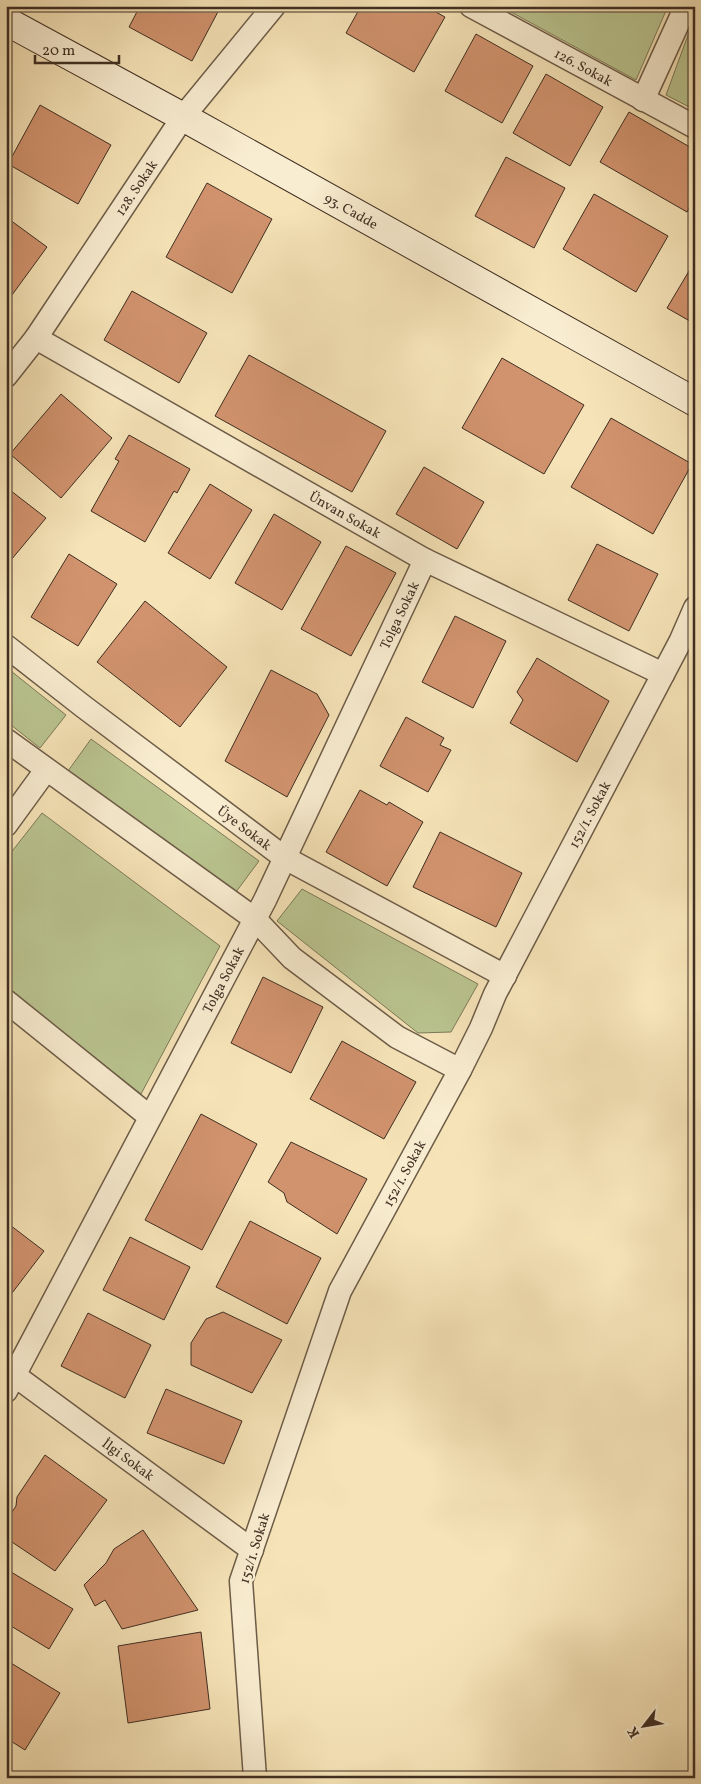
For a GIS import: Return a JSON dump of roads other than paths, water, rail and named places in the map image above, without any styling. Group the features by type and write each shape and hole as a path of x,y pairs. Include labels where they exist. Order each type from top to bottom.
{"main road":[{"name":"93. Cadde","path":"6,21 184,117 695,402"}],"street":[{"name":"128. Sokak","path":"6,376 36,338 184,117 274,6"},
{"name":"126. Sokak","path":"471,6 695,127"},
{"path":"643,100 686,6"},
{"name":"Ünvan Sokak","path":"36,338 425,560 663,674"},
{"name":"Tolga Sokak","path":"9,1378 255,918 425,560"},
{"name":"152/1. Sokak","path":"255,1778 241,1581 340,1291 460,1070 505,976 681,640 695,608"},
{"name":"Üye Sokak","path":"6,646 285,858 505,976"},
{"path":"6,740 255,918 292,958 397,1037 460,1070"},
{"path":"6,825 46,770"},
{"path":"6,1001 150,1117"},
{"name":"İlgi Sokak","path":"9,1378 252,1550"}]}
